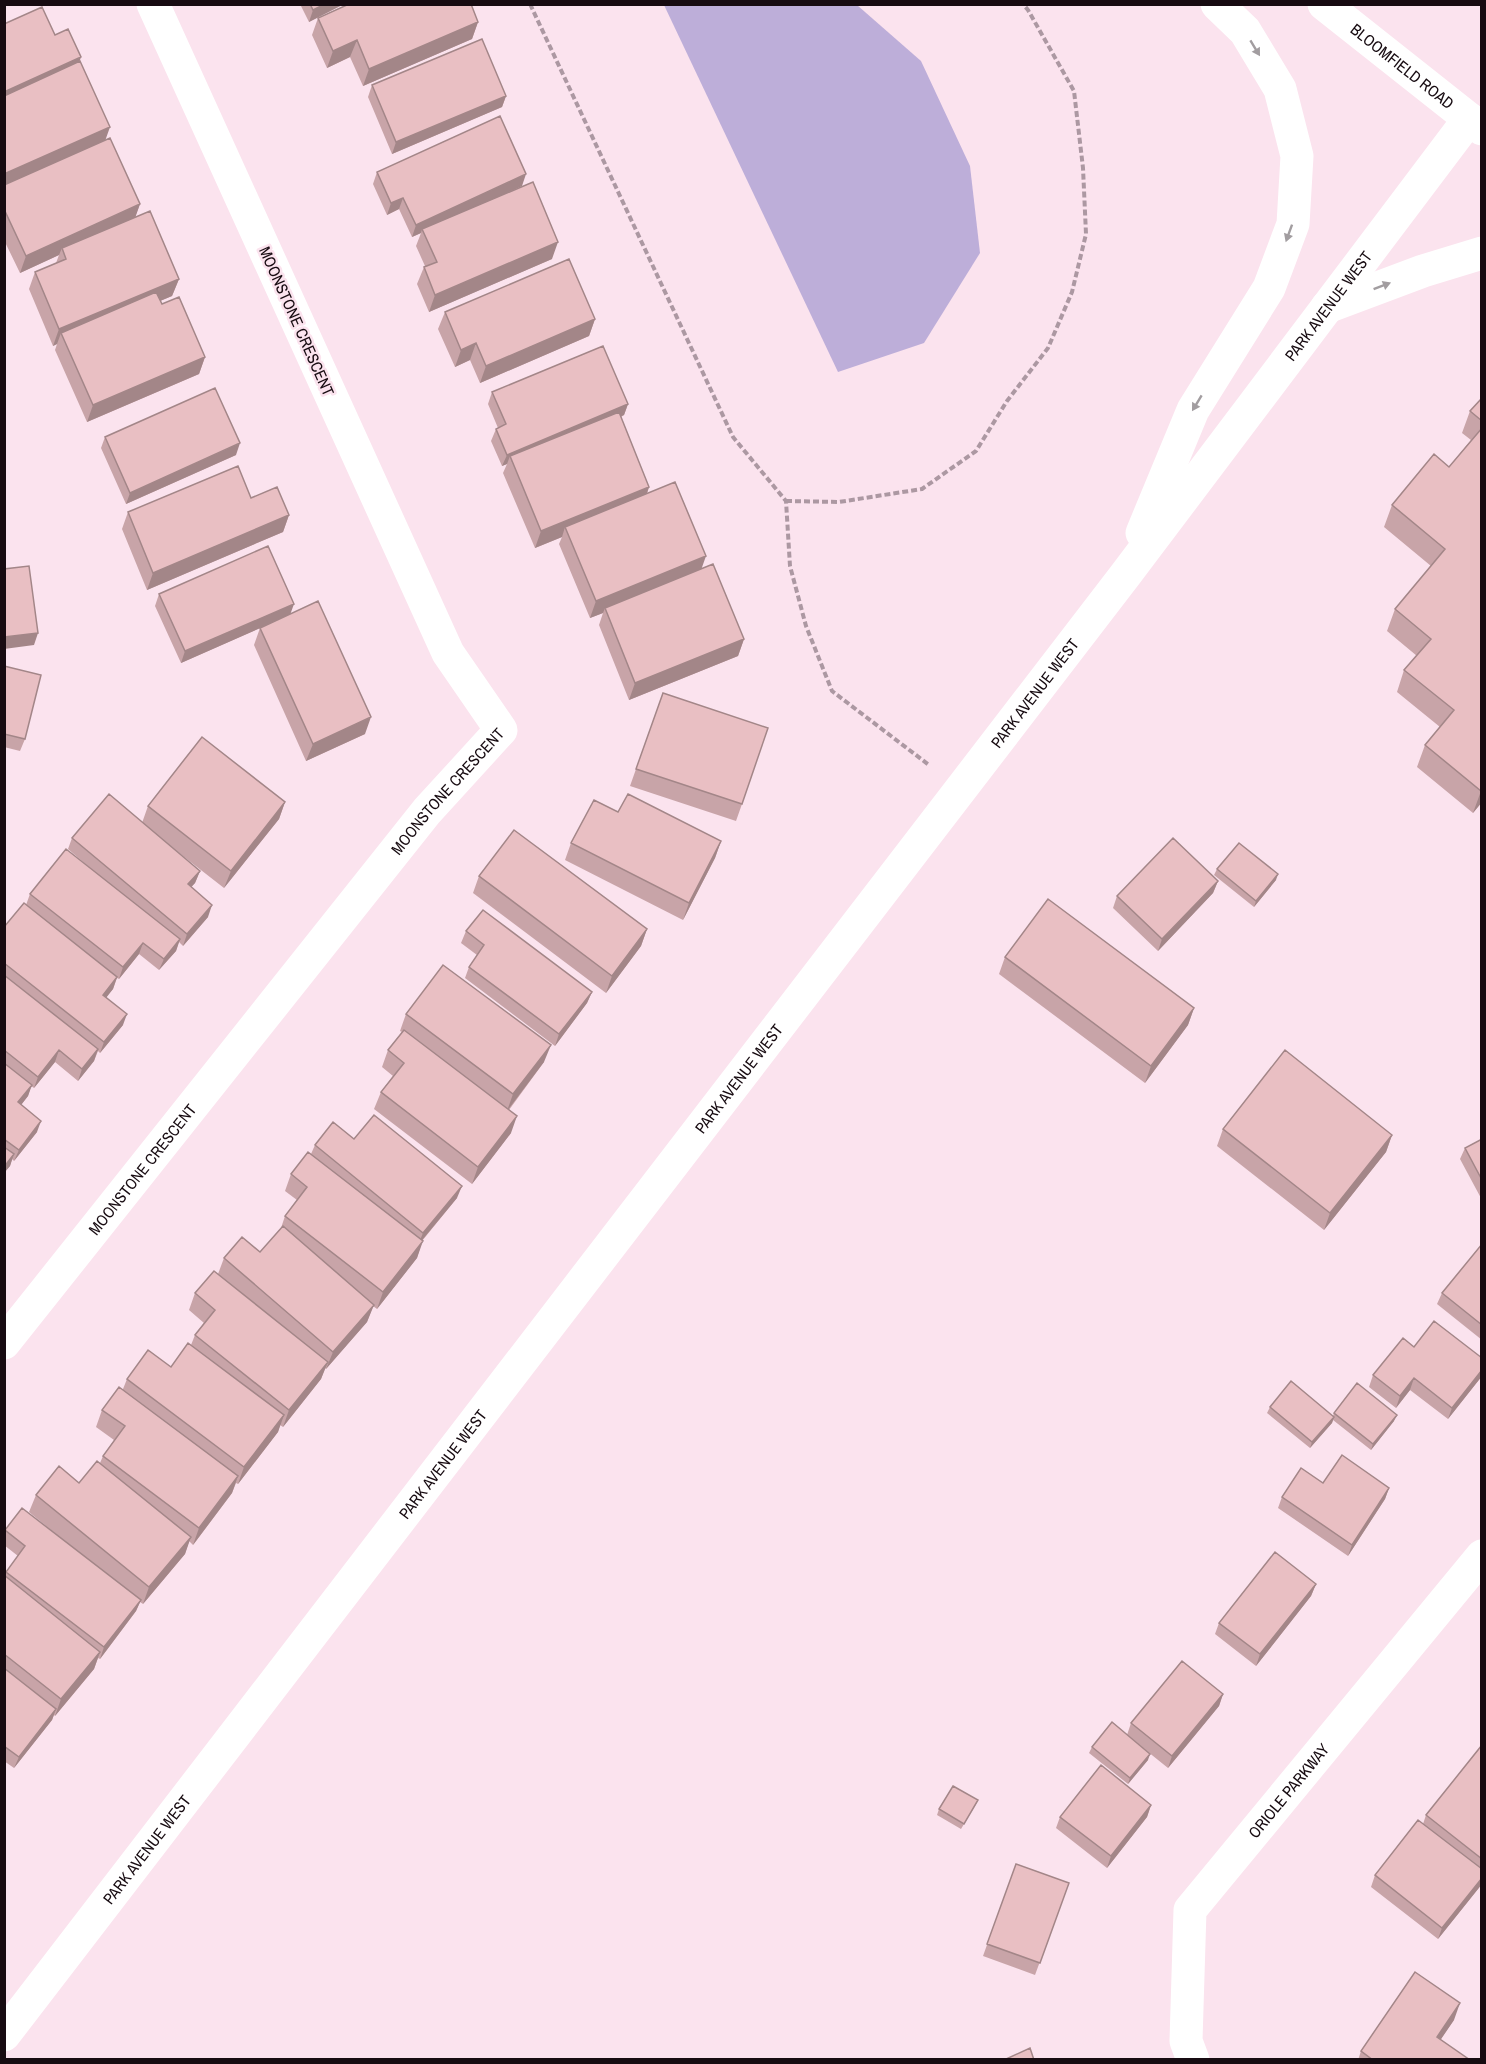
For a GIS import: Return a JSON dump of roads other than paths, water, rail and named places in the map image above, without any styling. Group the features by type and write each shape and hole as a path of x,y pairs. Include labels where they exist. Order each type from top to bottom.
{"main road":[{"name":"MOONSTONE CRESCENT","path":"4,1343 427,811 501,730 448,653 153,4"},
{"path":"1126,574 1192,410 1269,288 1293,224 1297,156 1280,89 1245,31 1216,4"},
{"name":"BLOOMFIELD ROAD","path":"1324,4 1475,124"},
{"name":"PARK AVENUE WEST","path":"4,2035 1126,574 1328,307 1475,124"},
{"path":"1328,307 1423,271 1482,253"},
{"name":"ORIOLE PARKWAY","path":"1194,2060 1186,2041 1190,1910 1482,1556"}]}
